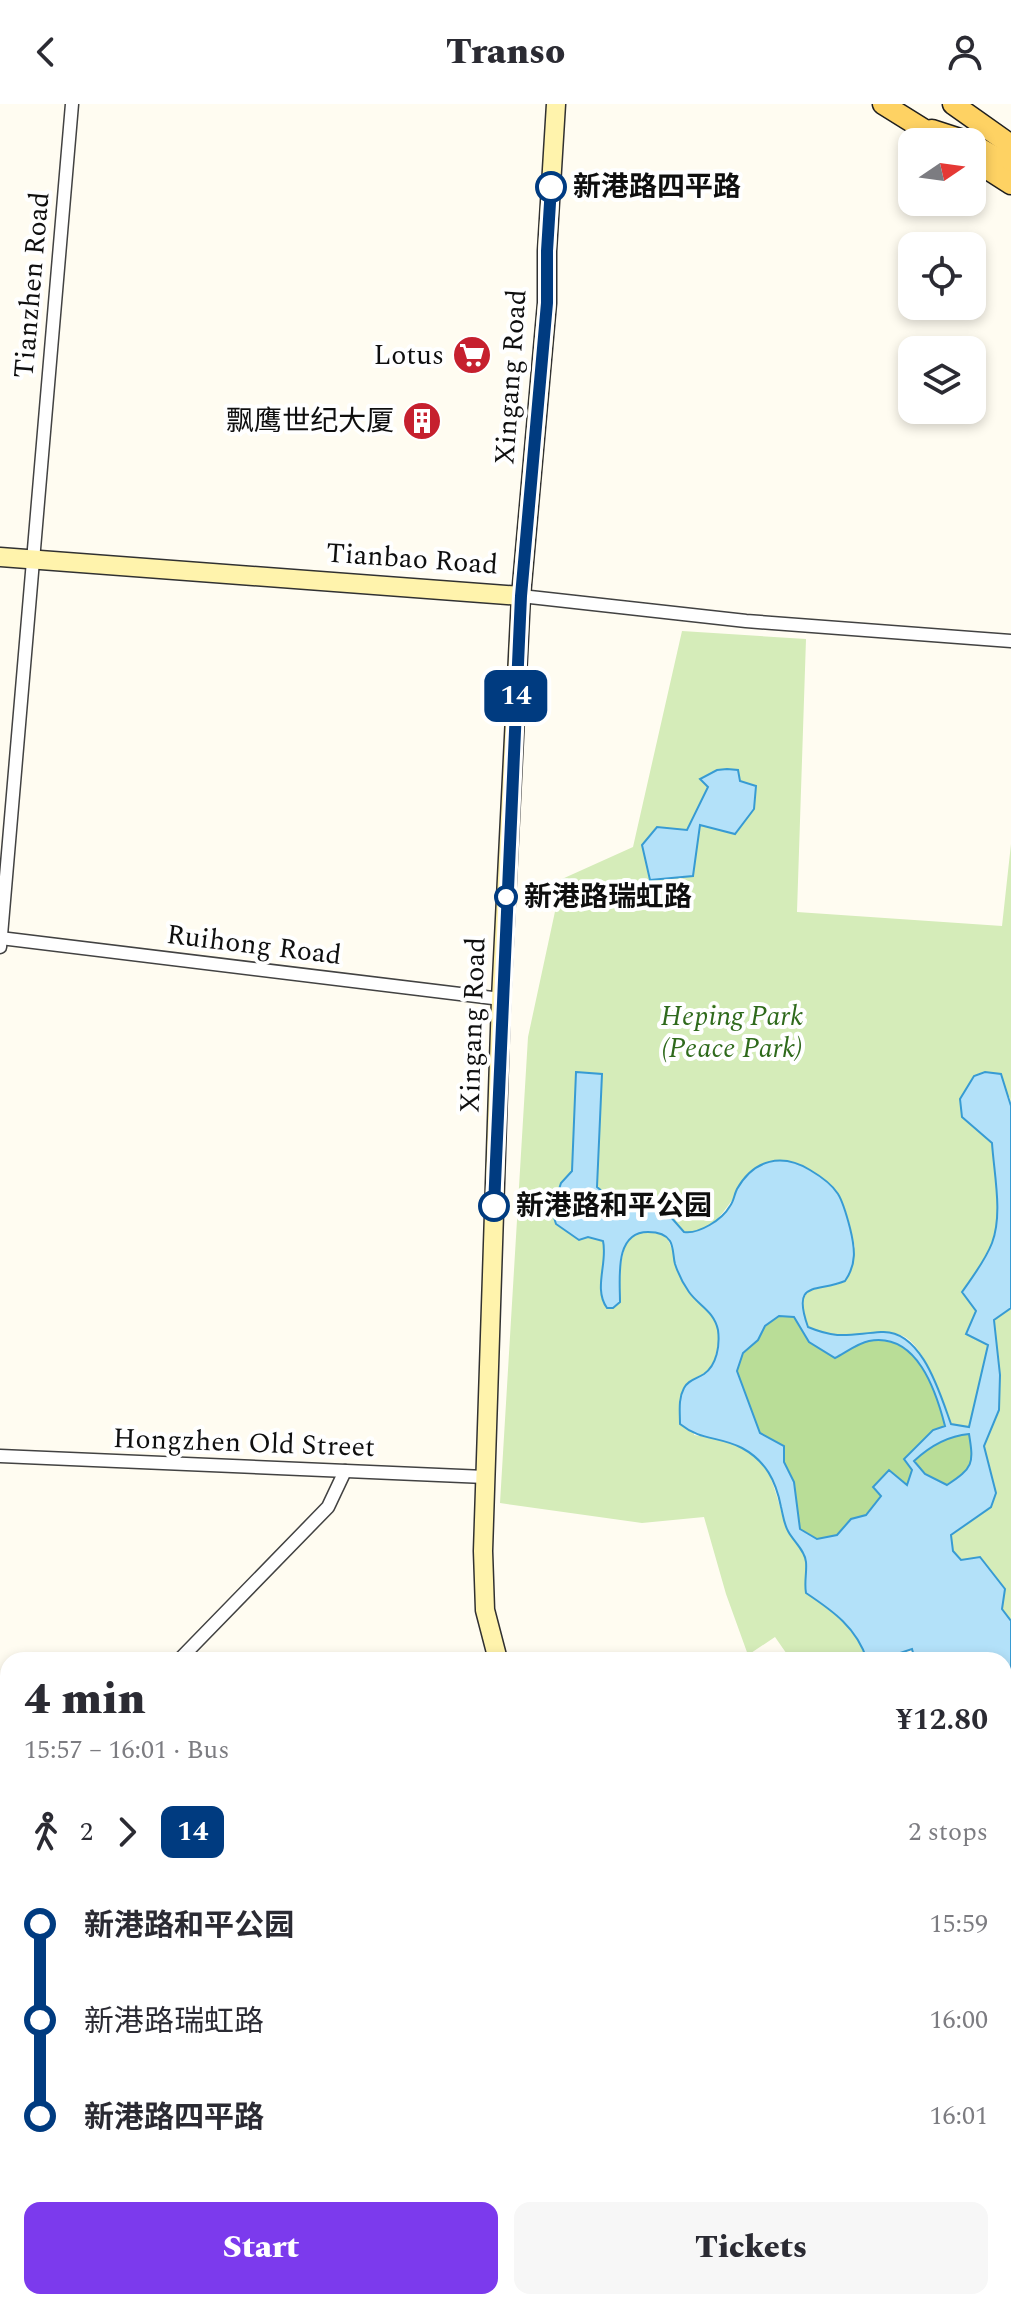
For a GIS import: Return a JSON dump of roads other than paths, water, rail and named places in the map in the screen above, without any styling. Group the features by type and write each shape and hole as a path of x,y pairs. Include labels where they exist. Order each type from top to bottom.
{"main road":[{"path":"883,104 925,128"},
{"path":"953,104 1011,145"},
{"path":"963,104 1011,129"},
{"path":"986,152 1011,166"},
{"path":"986,168 1011,184"}],"street":[{"name":"Tianzhen Road","path":"0,947 72,104"},
{"name":"Xingang Road","path":"496,1652 485,1610 483,1551 501,999 521,596 547,303 556,104"},
{"name":"Tianbao Road","path":"0,557 521,596 746,621 1011,641"},
{"name":"Ruihong Road","path":"0,938 501,999"},
{"name":"Hongzhen Old Street","path":"0,1456 485,1477"},
{"path":"187,1652 328,1507 345,1471"}],"water":[{"path":"717,770 738,770 740,781 756,786 754,809 735,834 700,825 693,876 650,880 642,845 657,827 687,830 708,787 700,779"},
{"path":"576,1072 602,1074 597,1187 621,1201 662,1207 684,1232 703,1228 722,1216 744,1179 760,1165 789,1162 820,1176 841,1201 852,1235 854,1256 845,1281 810,1290 805,1295 804,1312 808,1327 837,1335 881,1332 895,1334 908,1341 935,1381 951,1424 969,1427 988,1345 966,1334 976,1311 962,1292 992,1243 997,1207 992,1143 962,1117 960,1099 974,1076 985,1072 1001,1074 1011,1106 1011,1308 994,1320 1000,1375 999,1410 984,1446 996,1493 991,1507 951,1535 953,1551 961,1560 980,1557 1005,1589 1002,1609 1011,1621 1011,1652 913,1652 912,1649 903,1652 864,1652 850,1629 806,1593 805,1558 790,1535 776,1489 764,1466 742,1448 695,1433 680,1424 682,1392 690,1381 704,1374 712,1365 717,1354 718,1330 713,1318 685,1286 675,1264 670,1241 654,1232 637,1234 629,1240 621,1258 620,1302 613,1308 607,1308 601,1292 603,1241 588,1237 579,1240 556,1224 552,1211 561,1183 572,1171","holes":["779,1316 794,1317 809,1342 835,1358 869,1341 886,1341 900,1346 912,1355 930,1381 945,1426 933,1430 904,1459 912,1470 907,1485 889,1470 873,1487 881,1496 866,1515 851,1519 837,1535 817,1539 800,1529 794,1482 784,1462 784,1446 760,1433 737,1371 743,1353 758,1340 765,1326","969,1434 971,1452 967,1469 947,1485 925,1474 914,1461 939,1443"]}],"place":[{"name":"新港路四平路","path":"551,187"},
{"name":"Lotus","path":"472,355"},
{"name":"飘鹰世纪大厦","path":"422,421"},
{"name":"新港路瑞虹路","path":"506,897"},
{"name":"新港路和平公园","path":"494,1206"}],"park label":[{"name":"Heping Park (Peace Park)","path":"732,1032"}]}
